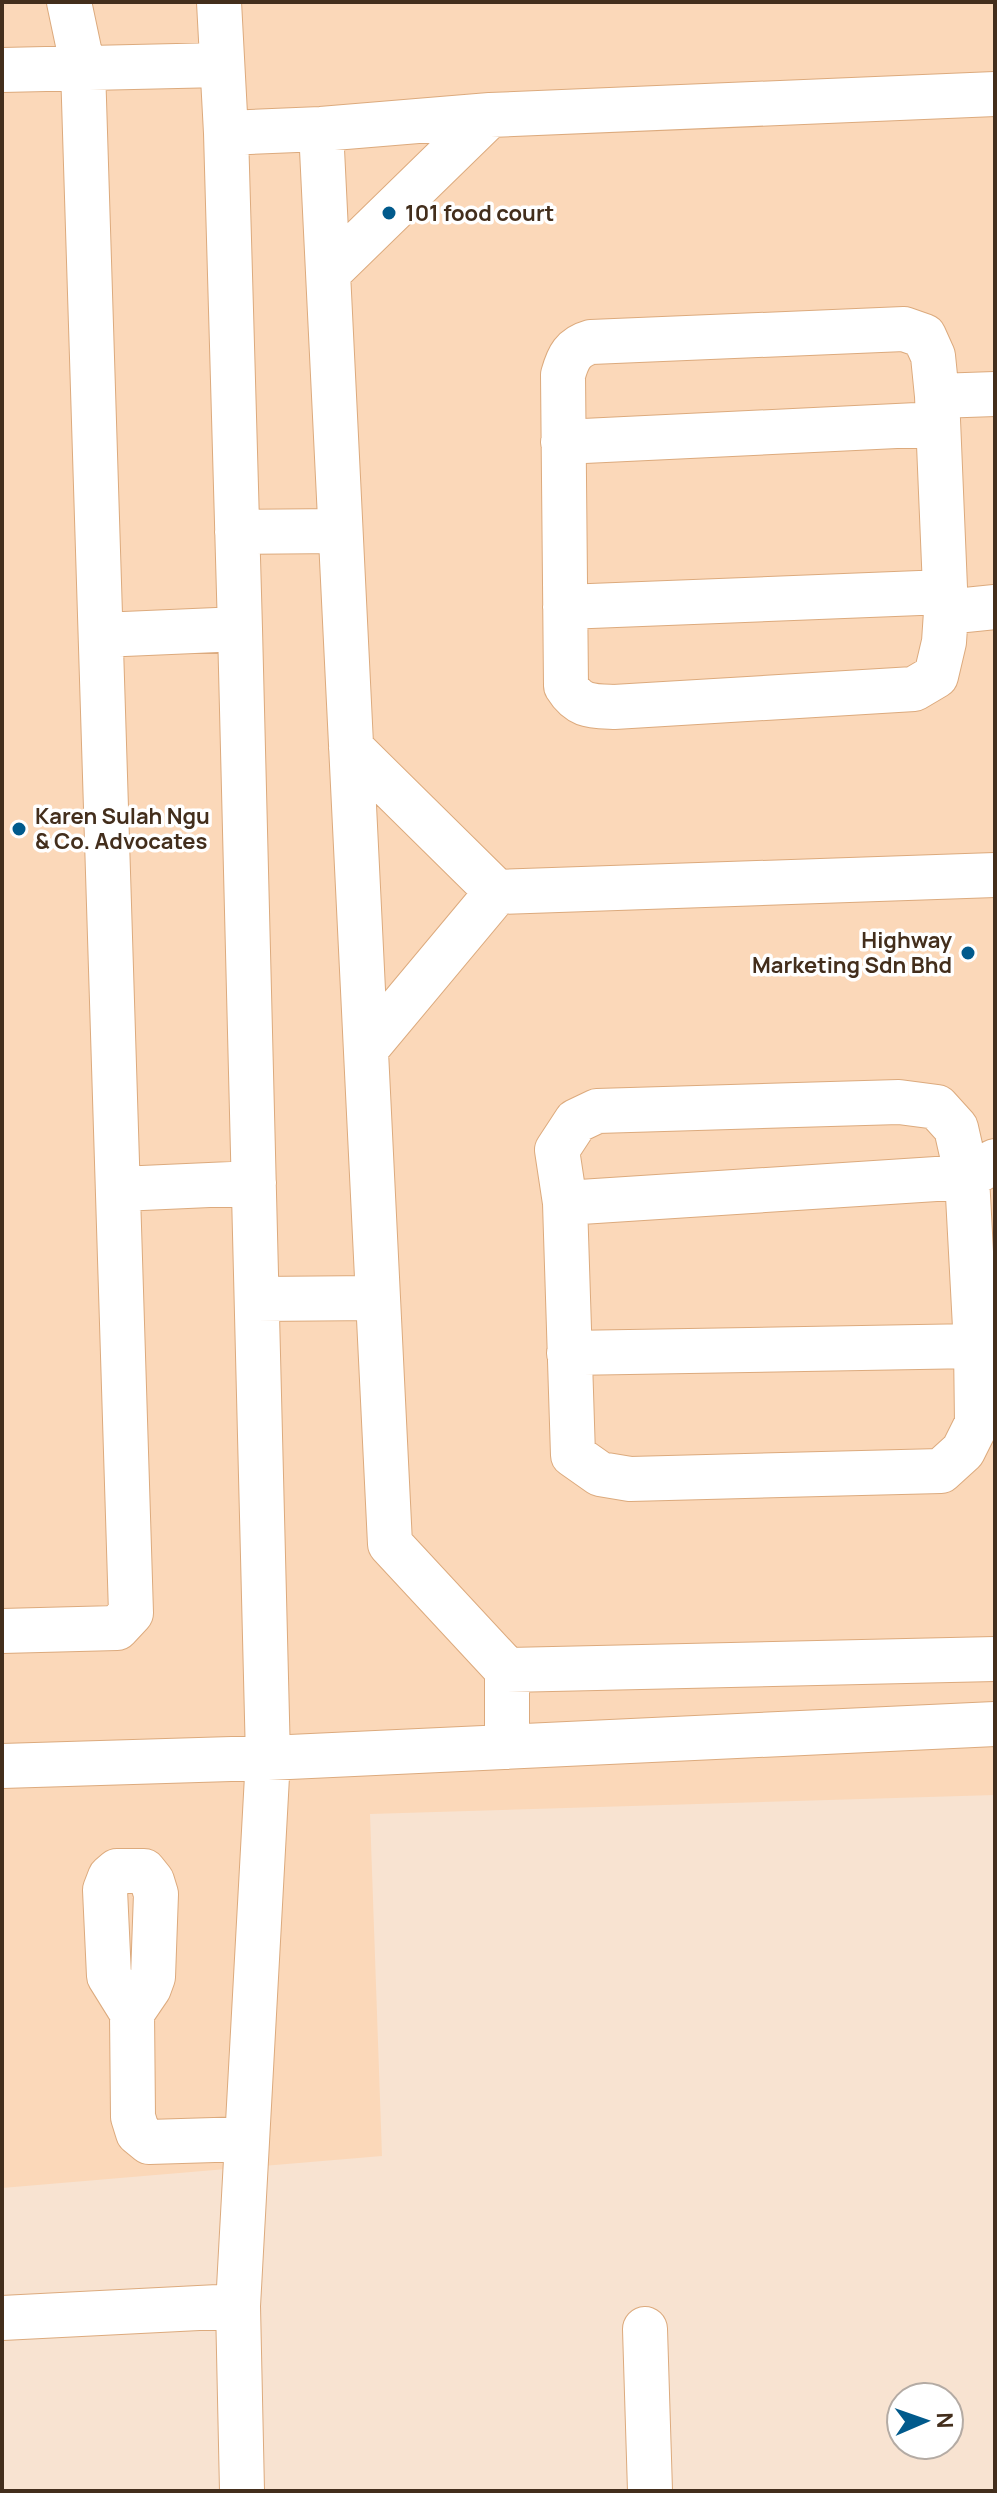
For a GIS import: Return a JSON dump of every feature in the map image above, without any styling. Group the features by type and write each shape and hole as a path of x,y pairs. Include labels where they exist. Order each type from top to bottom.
{"street":[{"path":"2,1631 117,1628 131,1613 83,68 69,2"},
{"path":"219,2 226,133 240,629 268,1758 238,2306 242,2491"},
{"path":"2,70 221,65"},
{"path":"226,133 321,129 490,115 995,94"},
{"path":"328,273 490,115"},
{"path":"321,129 390,1544 507,1670 507,1747"},
{"path":"904,329 924,336 933,356 938,410 945,602 944,642 936,676 914,689 614,707 589,706 574,699 566,686 563,442 563,375 568,357 579,345 591,342 904,329"},
{"path":"563,442 938,410 995,394"},
{"path":"237,532 340,531"},
{"path":"565,607 945,602 995,607"},
{"path":"101,635 240,629"},
{"path":"351,748 497,892 995,875"},
{"path":"366,1049 497,892"},
{"path":"899,1102 937,1107 956,1128 981,1169 985,1350 977,1423 963,1451 941,1471 630,1479 600,1474 573,1455 565,1203 557,1150 576,1121 597,1111 899,1102"},
{"path":"565,1203 981,1169"},
{"path":"120,1189 254,1183"},
{"path":"257,1299 376,1298"},
{"path":"569,1353 985,1350"},
{"path":"507,1670 995,1659"},
{"path":"2,1766 268,1758 995,1724"},
{"path":"132,2013 133,2117 138,2133 149,2142 247,2139"},
{"path":"2,2318 238,2306"},
{"path":"645,2329 650,2491"}],"shaded area":[{"path":"2,2 995,2 995,1795 370,1814 382,2156 2,2188"}],"place":[{"name":"101 food court","path":"389,213"},
{"name":"Karen Sulah Ngu & Co. Advocates","path":"19,829"},
{"name":"Highway Marketing Sdn Bhd","path":"968,953"}]}
